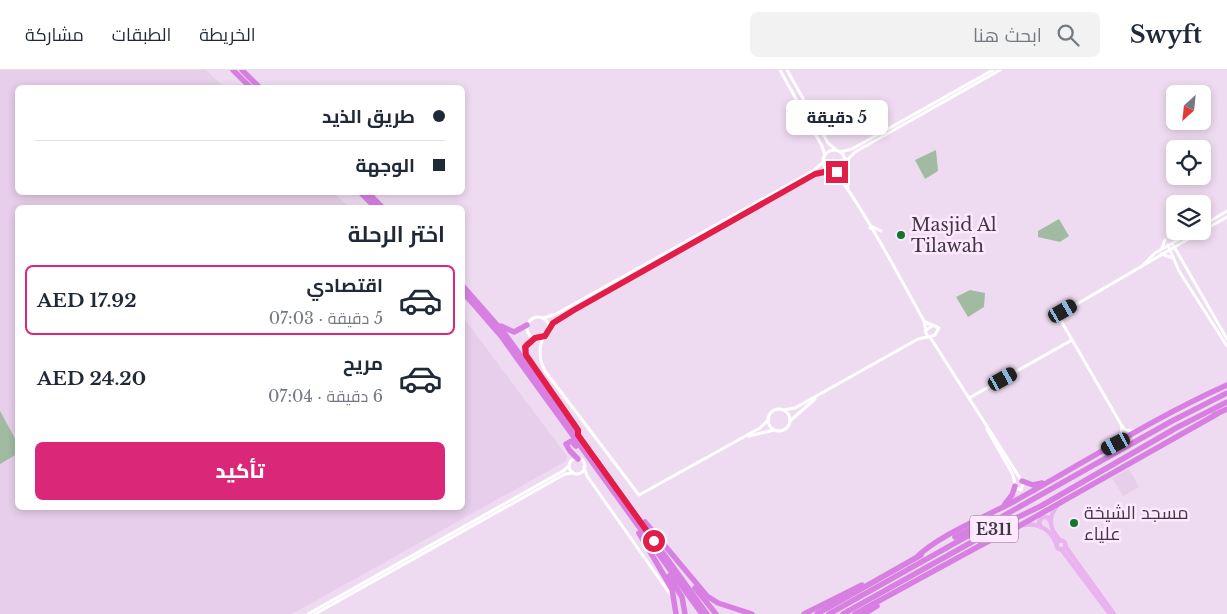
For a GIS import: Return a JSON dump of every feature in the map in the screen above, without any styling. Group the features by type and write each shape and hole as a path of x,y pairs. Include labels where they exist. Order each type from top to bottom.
{"highway":[{"path":"233,70 248,85"},
{"path":"238,70 255,85"},
{"path":"242,70 255,85"},
{"path":"363,195 373,205"},
{"path":"370,195 380,205"},
{"path":"465,288 488,313 578,435 702,614"},
{"path":"465,294 492,325 590,461"},
{"path":"488,313 511,332 519,332 527,325"},
{"path":"535,338 527,344 526,355 578,430 578,435"},
{"path":"816,614 917,557 928,548 1001,512 1154,422 1226,385"},
{"name":"E311","path":"829,614 1001,512 1227,393"},
{"name":"E311","path":"843,614 1041,506 1146,445 1227,402"},
{"path":"1146,445 1227,409"},
{"path":"855,614 1012,530 1217,414"},
{"path":"557,415 568,436 565,446 570,464"},
{"path":"578,459 566,446 568,442 572,442 590,461 707,596 718,603 752,614"},
{"path":"1022,481 1036,485 1060,476"},
{"path":"1001,512 1015,486"},
{"path":"614,489 672,589 676,614"},
{"path":"614,489 707,614"},
{"path":"981,545 1041,506"},
{"path":"663,544 716,614"},
{"path":"653,554 680,592 685,614"},
{"path":"804,614 889,573"},
{"path":"864,614 900,590"}],"main road":[{"path":"1051,522 1053,512 1062,502"},
{"path":"1042,527 1039,522 1042,517 1048,517 1058,541 1057,548 1063,548"},
{"path":"1012,530 1027,525 1042,527 1050,532 1058,541 1064,542 1063,548 1110,614"},
{"path":"1063,548 1114,614"},
{"path":"1093,590 1100,595"}],"street":[{"path":"540,345 528,333 527,325 534,317 543,318 556,314 795,181 816,169 823,162 822,146 780,70"},
{"path":"787,70 828,143 838,151 845,164 848,187 854,201"},
{"path":"824,156 829,152 854,148 993,70"},
{"path":"937,333 918,339 792,409 774,411 762,426 639,495 545,371 541,361 540,345 548,328 556,320 815,174 840,171 855,152 1000,70"},
{"path":"823,162 829,171"},
{"path":"833,172 841,178 924,322 929,337 937,346 987,429 1013,475 1017,490 1022,490 1024,486 1022,481 987,429"},
{"path":"1211,221 1227,211"},
{"path":"1211,226 1227,217"},
{"path":"870,228 873,227 881,231"},
{"path":"1162,248 1167,239 1179,242"},
{"path":"1178,254 1179,242 1182,240"},
{"path":"1154,422 1133,431 1128,431 1122,426 1060,319 1061,312 1140,268 1171,246 1183,240"},
{"path":"1140,268 1152,255 1162,248 1171,246"},
{"path":"1171,246 1178,254 1227,339"},
{"path":"1171,246 1173,258 1181,274 1227,346"},
{"path":"1160,254 1173,258"},
{"path":"543,318 548,328"},
{"path":"924,322 939,328 937,346"},
{"path":"918,339 933,325"},
{"path":"535,338 544,337"},
{"path":"969,398 1072,340"},
{"path":"745,436 785,429 790,421 816,396"},
{"path":"784,410 789,415 790,421"},
{"path":"769,418 770,425 775,430"},
{"path":"1116,444 1122,435 1122,426"},
{"path":"315,614 563,471 578,459 582,461 589,479 668,588 672,602 672,614"},
{"path":"570,464 573,473"},
{"path":"578,474 584,467"},
{"path":"308,614 565,474 578,474 589,479"}],"shaded area":[{"path":"0,70 206,70 222,85 15,85 15,195 336,195 347,205 15,205 15,510 465,510 465,320 567,456 566,461 292,614 0,614"},
{"path":"1129,469 1139,487 1123,496 1112,478"}],"green space":[{"path":"936,150 938,171 925,179 915,160"},
{"path":"1059,219 1069,236 1060,242 1038,237 1038,231"},
{"path":"970,290 985,293 984,307 968,317 956,297"},
{"path":"0,411 15,438 15,455 0,464"}],"place":[{"name":"Masjid Al Tilawah","path":"901,235"},
{"name":"مسجد الشيخة علياء","path":"1074,523"}],"route":[{"path":"654,541 578,435 578,430 526,355 525,347 535,338 545,336 550,326 556,320 815,174 829,171 837,172"}]}
